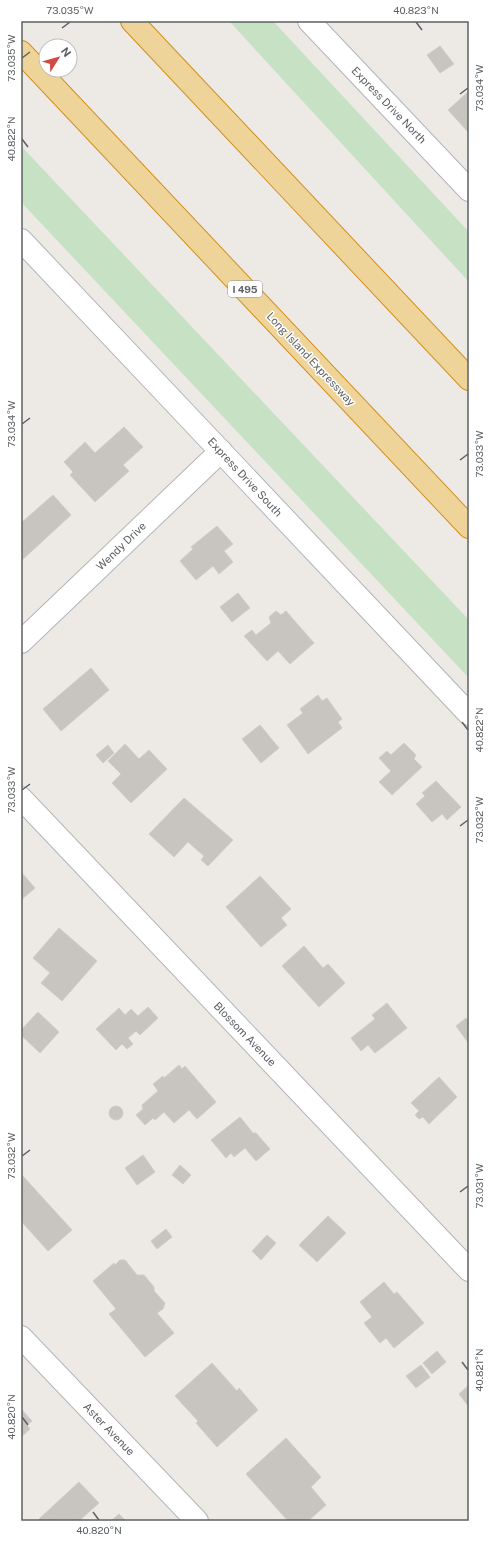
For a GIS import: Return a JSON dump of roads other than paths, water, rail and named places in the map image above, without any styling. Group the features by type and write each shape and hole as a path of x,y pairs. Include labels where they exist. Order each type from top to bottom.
{"highway":[{"path":"132,21 469,379"},
{"name":"Long Island Expressway","path":"21,52 469,527"}],"street":[{"name":"Express Drive North","path":"309,21 469,190"},
{"name":"Express Drive South","path":"21,240 469,714"},
{"name":"Wendy Drive","path":"21,642 221,451"},
{"name":"Blossom Avenue","path":"21,798 469,1270"},
{"name":"Aster Avenue","path":"21,1337 197,1521"}]}
